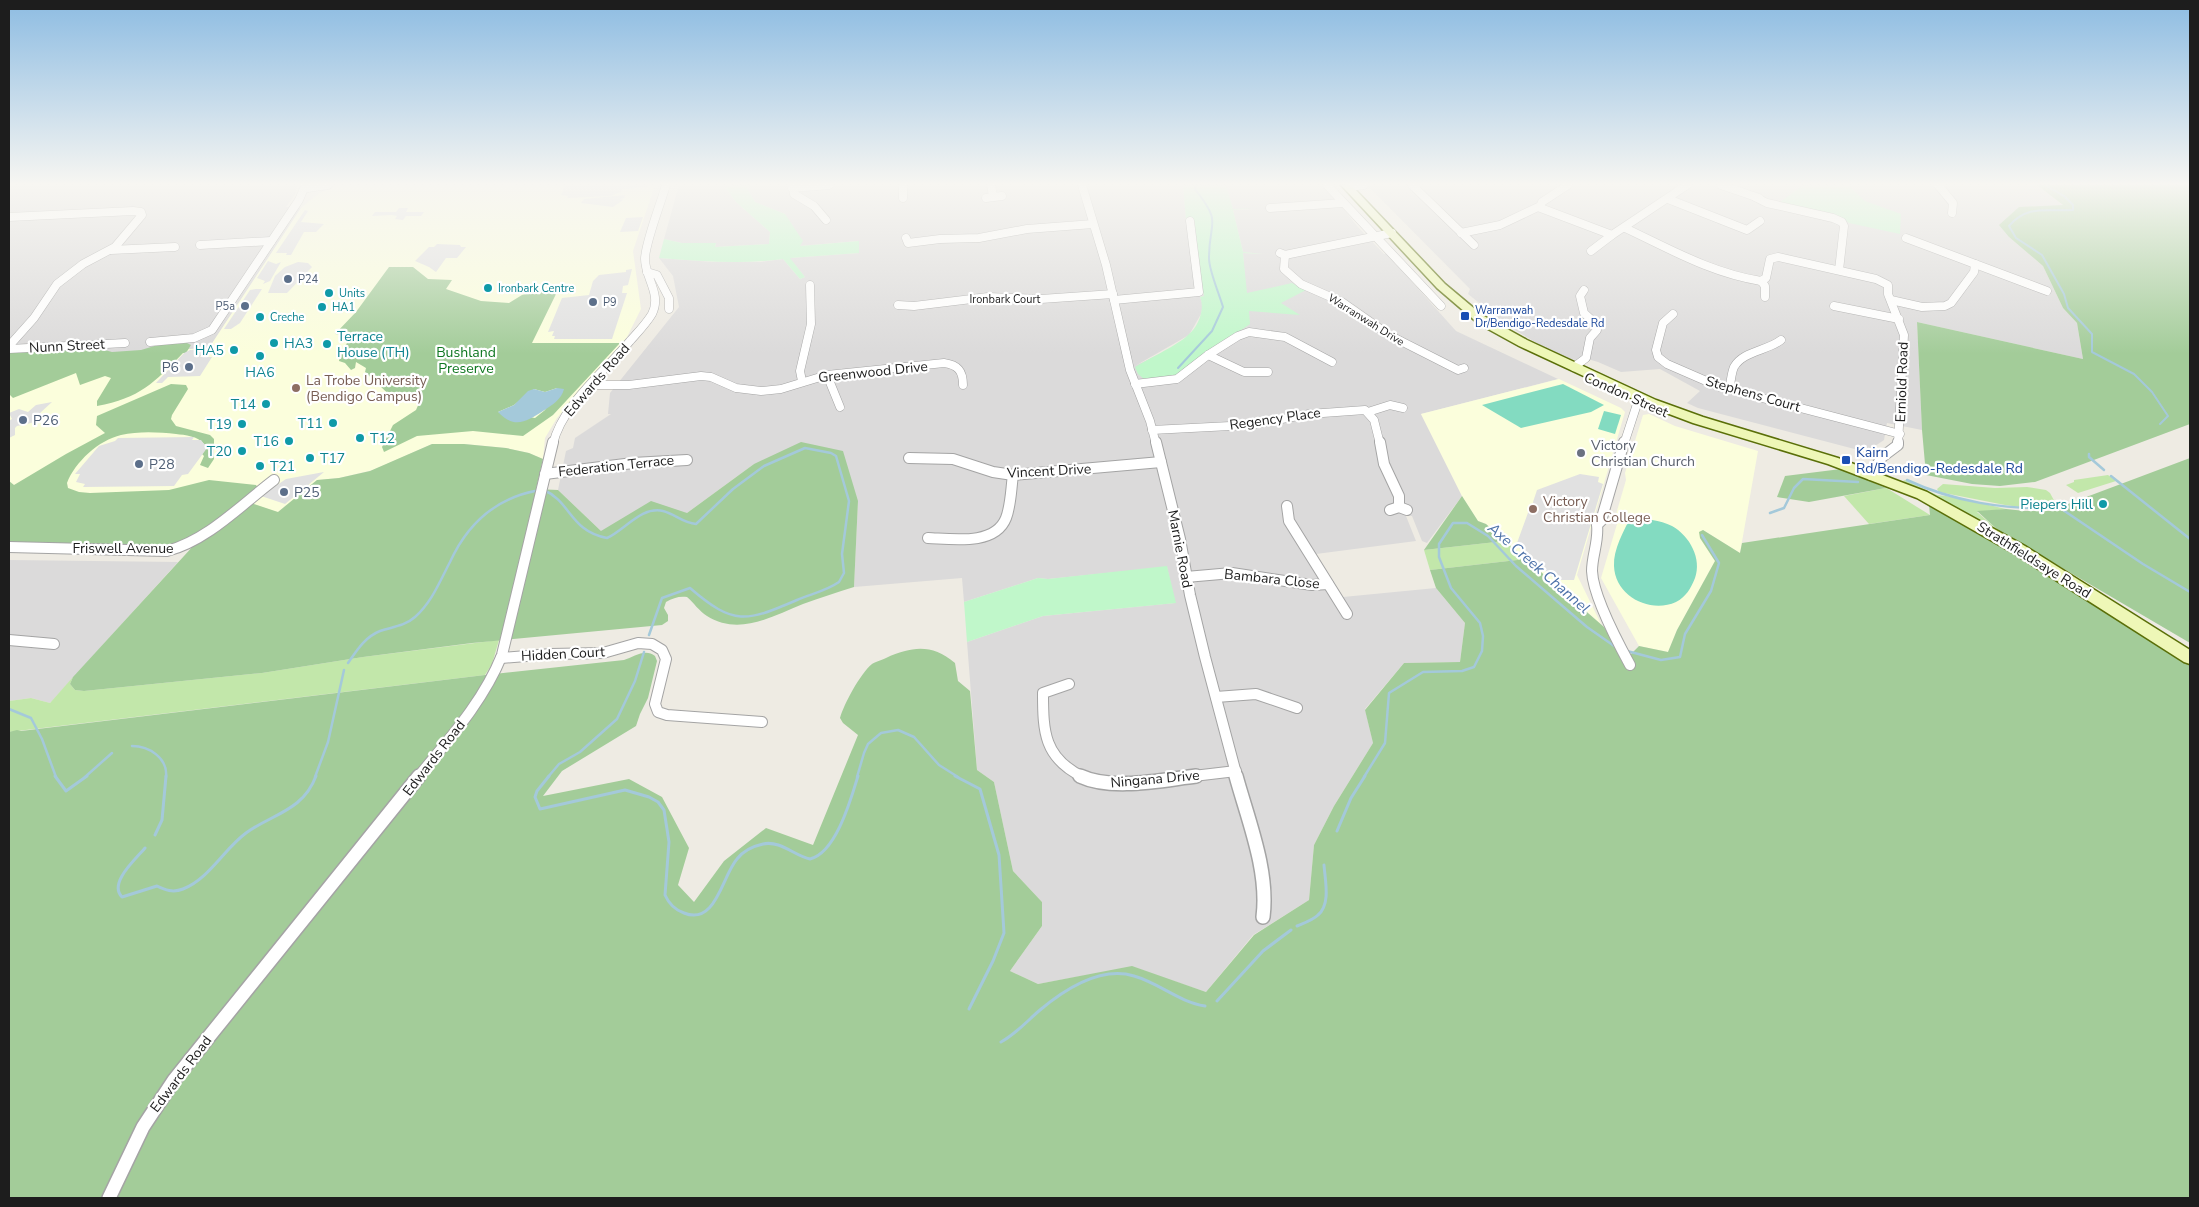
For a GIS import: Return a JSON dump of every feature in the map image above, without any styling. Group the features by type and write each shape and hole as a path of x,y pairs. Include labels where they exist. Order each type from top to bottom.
{"main road":[{"name":"Condon Street","path":"1400,241 1441,286 1475,316 1500,335 1530,351 1638,400 1698,424 1788,447 1871,475"},
{"name":"Condon Street","path":"1475,316 1511,337 1638,400"},
{"name":"Strathfieldsaye Road","path":"1871,475 1922,495 1986,530 2190,658"}],"street":[{"path":"9,347 34,318 58,284 83,264 111,250 119,241"},
{"path":"200,245 265,241"},
{"path":"150,342 194,338 209,333 216,326 271,241"},
{"name":"Edwards Road","path":"109,1198 138,1134 164,1093 482,696 501,658 556,430 592,384 640,330 654,309 654,293 645,265 649,241"},
{"path":"907,241 908,243 921,241"},
{"name":"Marnie Road","path":"1099,241 1114,297 1123,344 1161,462 1180,539 1186,577 1264,880 1265,902 1263,917"},
{"name":"Ironbark Court","path":"898,305 914,306 988,297 1041,299 1199,292 1193,241"},
{"name":"Warranwah Drive","path":"1348,241 1283,254 1284,269 1290,276 1305,286 1335,298 1380,329 1458,370"},
{"path":"1381,241 1441,306"},
{"path":"1469,241 1474,246"},
{"path":"1590,252 1604,241"},
{"path":"1652,241 1700,265 1733,277 1761,280 1766,278 1770,259 1774,257 1839,270 1842,241"},
{"path":"1914,241 1983,272 1990,270 2047,291"},
{"path":"111,250 175,247"},
{"path":"1891,300 1933,308 1946,306 1951,303 1974,268"},
{"name":"Erniold Road","path":"1839,270 1885,282 1888,285 1891,300 1904,335 1898,445 1882,458 1871,475"},
{"path":"647,272 657,275 669,298 668,309"},
{"path":"1761,280 1765,286 1764,298"},
{"path":"802,381 800,371 811,324 810,285"},
{"path":"1574,367 1584,360 1590,338 1597,330 1596,324 1583,312 1580,296 1584,290"},
{"path":"1834,306 1899,319"},
{"name":"Stephens Court","path":"1673,314 1663,323 1656,350 1658,357 1667,364 1729,390 1900,434"},
{"path":"1135,384 1177,379 1208,355 1242,334 1256,332 1290,338 1331,363"},
{"path":"1729,390 1735,366 1740,360 1771,349 1781,340"},
{"name":"Nunn Street","path":"9,347 125,343"},
{"path":"1208,355 1244,372 1269,372"},
{"name":"Greenwood Drive","path":"592,384 629,385 701,376 711,377 736,388 761,391 781,389 802,381 828,375 950,364 957,366 961,370 963,385"},
{"path":"828,375 840,407"},
{"path":"1630,665 1598,593 1592,571 1599,541 1597,525 1601,521 1638,400"},
{"name":"Regency Place","path":"1152,430 1191,426 1250,425 1308,414 1356,410 1368,412 1390,405 1403,408"},
{"path":"1368,412 1378,434 1384,463 1400,496 1399,509"},
{"name":"Vincent Drive","path":"909,458 953,459 993,472 1014,475 1161,462"},
{"name":"Federation Terrace","path":"545,474 635,461 687,460"},
{"path":"928,538 976,538 997,531 1006,517 1014,475"},
{"name":"Friswell Avenue","path":"9,547 167,551 178,549 195,540 274,480"},
{"name":"Bambara Close","path":"1286,506 1289,522 1347,614"},
{"name":"Bambara Close","path":"1186,577 1232,573 1312,585 1328,584"},
{"path":"9,640 54,644"},
{"name":"Hidden Court","path":"501,658 551,654 603,653 638,643 652,644 662,650 666,659 655,704 658,712 667,715 762,722"},
{"name":"Ningana Drive","path":"1068,684 1042,693 1044,734 1054,755 1066,768 1082,777 1101,783 1121,784 1236,771"},
{"path":"1216,696 1256,694 1297,708"}],"shaded area":[{"path":"9,241 279,241 209,348 9,359"},
{"name":"La Trobe University (Bendigo Campus)","path":"279,241 636,241 633,251 641,309 627,337 557,418 545,438 543,459 529,453 506,448 464,444 432,444 373,470 339,478 317,480 278,512 195,544 192,547 9,543 9,359 209,348"},
{"path":"284,241 299,241 291,255 276,253"},
{"path":"674,241 769,241 769,244 715,247 716,243"},
{"path":"797,241 854,241 799,246"},
{"path":"858,241 1195,241 1198,271 1204,296 1200,297 1203,305 1201,314 1189,335 1135,366 1247,311 1243,253 1263,254 1243,252 1240,241 1372,241 1384,254 1387,254 1456,331 1558,379 1421,414 1462,496 1427,543 1422,541 1412,516 1406,516 1416,541 1316,554 1343,597 1436,588 1465,623 1460,662 1404,663 1365,709 1373,743 1334,806 1314,845 1309,900 1253,935 1206,992 1132,967 1038,984 1010,971 1042,926 1042,902 1013,871 994,782 977,770 967,642 1043,616 1175,603 1167,567 1048,579 1038,578 964,602 962,578 854,587 858,501 754,464 687,513 601,531 558,490 566,451 573,448 575,438 611,414 608,414 610,393 679,307 673,276 659,258 713,262 761,262 783,259 800,279 805,277 789,258 859,253"},
{"path":"1423,241 2014,241 2043,266 2063,308 2077,323 2083,359 1917,322 1922,430 1887,423 1884,440 1866,452 1698,408 1687,403 1700,391 1660,369 1621,372 1581,357 1576,360 1569,359 1508,326 1468,294 1470,289"},
{"path":"437,244 466,247 457,258 446,258 436,272 415,261 429,247 434,247"},
{"path":"268,261 276,264 281,262 270,281 263,284 265,281 257,278"},
{"name":"P24","path":"298,262 308,263 312,267 287,293 268,293 275,276 285,267"},
{"name":"P9","path":"632,269 628,285 623,286 622,293 627,293 612,339 554,339 555,336 552,336 554,331 548,332 562,298 589,295 593,281 599,275 626,272 626,270"},
{"name":"P5a","path":"262,289 240,323 231,329 224,329 250,290"},
{"name":"P6","path":"206,349 200,357 212,357 200,376 168,377 162,383 156,383 184,353 190,350"},
{"name":"Victory Christian College","path":"1559,379 1621,408 1625,412 1577,575 1601,624 1486,524 1478,521 1462,496 1421,414"},
{"name":"P26","path":"52,402 40,413 44,417 31,423 17,426 15,428 15,435 9,438 9,421 12,419 9,413 19,409 28,412 36,405"},
{"name":"Victory Christian College","path":"1649,414 1675,426 1758,451 1740,553 1703,530 1700,538 1715,561 1677,630 1668,652 1639,646 1601,578 1617,524 1614,521 1626,480 1625,473 1643,415"},
{"name":"P28","path":"194,437 192,440 201,440 204,444 210,444 188,474 182,475 174,486 83,487 85,484 76,482 80,474 75,474 99,446 115,441 118,438"},
{"name":"P25","path":"324,472 285,504 261,496 286,479"},
{"path":"1580,474 1599,477 1598,482 1603,484 1574,580 1556,580 1520,549 1517,543 1529,510 1535,511 1533,502 1537,490"},
{"path":"9,560 178,562 50,703 31,698 9,701"}],"green space":[{"path":"663,241 716,243 715,247 769,244 769,241 803,241 800,246 859,241 859,253 790,258 805,277 800,279 783,259 737,262 659,258"},
{"path":"1195,241 1240,241 1243,252 1263,254 1243,253 1247,293 1292,283 1306,290 1281,303 1300,315 1249,311 1250,324 1175,376 1144,379 1138,374 1135,367 1183,339 1192,331 1200,317 1202,307 1200,297 1204,296 1198,271"},
{"path":"2014,241 2190,241 2190,424 2035,482 2000,486 1972,484 1926,475 1917,322 2083,359 2077,323 2063,308 2043,266"},
{"name":"Bushland Preserve","path":"389,267 413,267 428,279 452,280 446,289 481,301 509,303 522,295 542,290 557,292 532,343 620,343 553,415 523,436 473,431 417,436 384,452 382,447 393,425 416,410 420,401 396,401 365,372 366,368 356,362 355,368 351,370 345,363 339,361 340,353 352,336 335,334 356,312","holes":["557,388 545,410 535,418 498,412 514,405 534,389 545,392"]},
{"path":"187,343 191,345 186,353 183,353 154,381 135,394 112,403 97,406 97,401 111,378 105,376 80,385 76,373 13,398 9,394 9,353 94,347 112,352 141,350 161,344"},
{"path":"171,384 186,385 188,389 172,415 171,419 176,426 210,435 214,439 214,459 208,468 200,465 204,456 202,454 209,444 204,444 195,438 183,435 141,432 121,435 96,447 76,467 67,483 68,488 90,493 169,490 209,480 256,485 257,490 187,542 176,547 9,543 9,481 14,485 105,433 96,425 97,416"},
{"path":"1563,384 1604,405 1591,412 1521,428 1482,405"},
{"path":"1604,411 1621,415 1615,434 1598,429"},
{"path":"801,442 843,451 858,501 854,587 803,604 767,619 743,624 719,622 704,614 687,597 681,597 666,602 664,608 668,615 668,621 662,625 472,643 363,657 262,673 84,691 75,690 70,684 73,677 195,544 248,502 278,512 317,480 339,478 370,471 432,444 464,444 506,448 529,453 543,459 536,489 558,490 601,531 651,501 687,513 754,464"},
{"path":"2190,458 2190,643 1999,531 1977,511 2006,509 2049,511"},
{"path":"1841,469 1886,488 1809,502 1777,497 1785,476"},
{"path":"2108,475 2116,481 2078,493 2066,485 2074,482 2074,480"},
{"path":"1905,480 1937,495 2006,509 1977,512 1999,531 1903,481"},
{"path":"1943,484 1995,488 2027,487 2046,490 2050,493 2057,506 2027,508 1939,492 1937,489"},
{"path":"1886,488 1930,515 1869,524 1844,496"},
{"path":"1462,496 1478,521 1486,524 1505,541 1424,550"},
{"path":"1929,505 1987,538 2190,664 2190,1198 9,1198 9,732 624,660 647,653 655,656 657,661 648,698 636,726 562,771 543,796 629,779 662,797 689,848 678,885 694,902 724,861 766,828 813,845 858,735 843,723 840,718 862,675 873,663 896,654 914,649 930,650 947,657 955,663 958,681 970,691 977,770 994,782 1013,871 1042,902 1042,926 1010,971 1038,984 1132,966 1206,992 1254,935 1309,900 1314,845 1334,806 1373,743 1365,710 1404,663 1460,662 1465,623 1436,588 1430,570 1526,559 1604,627 1619,652 1626,659 1639,646 1668,652 1677,630 1715,561 1700,538 1699,532 1703,530 1740,553 1742,543 1930,515"},
{"path":"1631,516 1672,526 1689,542 1696,556 1697,571 1692,585 1683,598 1666,605 1655,606 1636,600 1620,586 1614,566 1615,553"},
{"path":"1505,541 1526,559 1430,570 1424,550"},
{"path":"1167,566 1176,603 1043,616 967,642 964,602 1038,578 1048,579"},
{"path":"499,640 492,664 485,675 9,732 9,701 31,698 50,703 73,677 70,684 75,690 84,691 262,673 363,657"}],"water":[{"path":"557,388 564,389 559,399 532,418 515,422 504,418 498,412 514,405 528,391 534,389 545,392"}],"waterway":[{"path":"1178,368 1212,331 1223,307 1209,263 1210,241"},
{"name":"Axe Creek Channel","path":"2021,241 2042,255 2064,294 2068,308 2092,334 2092,352 2134,374 2152,392 2168,416 2160,424"},
{"name":"Axe Creek Channel","path":"544,490 553,495 585,529 607,538 640,515 655,510 667,512 687,522 696,524 733,489 764,466 805,448 831,453 836,456 849,501 842,554 844,573 839,582 824,590 765,613 752,616 730,614 718,609 690,588 662,598 649,635"},
{"name":"Axe Creek Channel","path":"2089,454 2089,457 2104,470"},
{"name":"Axe Creek Channel","path":"2111,476 2190,539"},
{"name":"Axe Creek Channel","path":"1770,513 1784,508 1794,488 1803,479 1858,482"},
{"name":"Axe Creek Channel","path":"1907,480 1942,494 1980,503 1999,506 2056,507"},
{"name":"Axe Creek Channel","path":"348,663 362,644 370,637 380,631 407,622 421,611 435,591 465,536 474,525 495,507 507,500 535,491"},
{"name":"Axe Creek Channel","path":"2060,508 2143,564 2190,592"},
{"name":"Axe Creek Channel","path":"1364,777 1385,743 1389,693 1423,672 1462,671 1474,667 1482,651 1483,636 1480,623 1451,588 1439,557 1439,544 1453,523 1467,523 1488,536 1516,566 1587,627 1617,648"},
{"name":"Axe Creek Channel","path":"1627,651 1661,660 1680,657 1685,634 1711,591 1719,563 1702,535"},
{"name":"Axe Creek Channel","path":"548,777 559,764 580,752 617,719 635,681 644,652"},
{"name":"Axe Creek Channel","path":"315,777 328,742 344,670"},
{"name":"Axe Creek Channel","path":"9,709 31,718 42,739 56,777"},
{"name":"Axe Creek Channel","path":"857,777 868,744 881,733 898,730 914,737 939,765 958,777"},
{"name":"Axe Creek Channel","path":"132,746 145,748 156,754 164,764 166,776"},
{"name":"Axe Creek Channel","path":"85,777 112,753"},
{"name":"Axe Creek Channel","path":"55,776 66,791 87,776"},
{"name":"Axe Creek Channel","path":"155,835 162,820 166,776"},
{"name":"Axe Creek Channel","path":"145,848 121,878 118,885 122,897 157,886 166,890 176,891 192,884 209,871 246,833 295,804 310,788 316,776"},
{"name":"Axe Creek Channel","path":"549,776 537,791 535,797 540,809 625,790 649,797 658,802 664,810 669,842 665,895 670,904 678,910 695,915 704,912 711,906 737,859 752,848 769,843 781,846 810,859 819,855 835,836 841,824 858,776"},
{"name":"Axe Creek Channel","path":"955,776 980,789 999,855 1004,933 993,961 969,1009"},
{"name":"Axe Creek Channel","path":"1337,831 1351,798 1365,776"},
{"name":"Axe Creek Channel","path":"1297,926 1316,917 1325,905 1324,865"},
{"name":"Axe Creek Channel","path":"1217,1001 1263,951 1291,930"},
{"name":"Axe Creek Channel","path":"1001,1042 1060,995 1084,982 1109,974 1134,976 1186,1001 1205,1006"}],"place":[{"name":"P24","path":"288,279"},
{"name":"Ironbark Centre","path":"488,288"},
{"name":"Units","path":"329,293"},
{"name":"P9","path":"593,302"},
{"name":"P5a","path":"245,306"},
{"name":"HA1","path":"322,307"},
{"name":"Warranwah Dr/Bendigo-Redesdale Rd","path":"1465,316"},
{"name":"Creche","path":"260,317"},
{"name":"HA3","path":"274,343"},
{"name":"Terrace House (TH)","path":"327,344"},
{"name":"HA5","path":"234,350"},
{"name":"HA6","path":"260,356"},
{"name":"P6","path":"189,367"},
{"name":"La Trobe University (Bendigo Campus)","path":"296,388"},
{"name":"T14","path":"266,404"},
{"name":"P26","path":"23,420"},
{"name":"T11","path":"333,423"},
{"name":"T19","path":"242,424"},
{"name":"T12","path":"360,438"},
{"name":"T16","path":"289,441"},
{"name":"T20","path":"242,451"},
{"name":"Victory Christian Church","path":"1581,453"},
{"name":"T17","path":"310,458"},
{"name":"Kairn Rd/Bendigo-Redesdale Rd","path":"1846,460"},
{"name":"P28","path":"139,464"},
{"name":"T21","path":"260,466"},
{"name":"P25","path":"284,492"},
{"name":"Piepers Hill","path":"2103,504"},
{"name":"Victory Christian College","path":"1533,509"}]}
